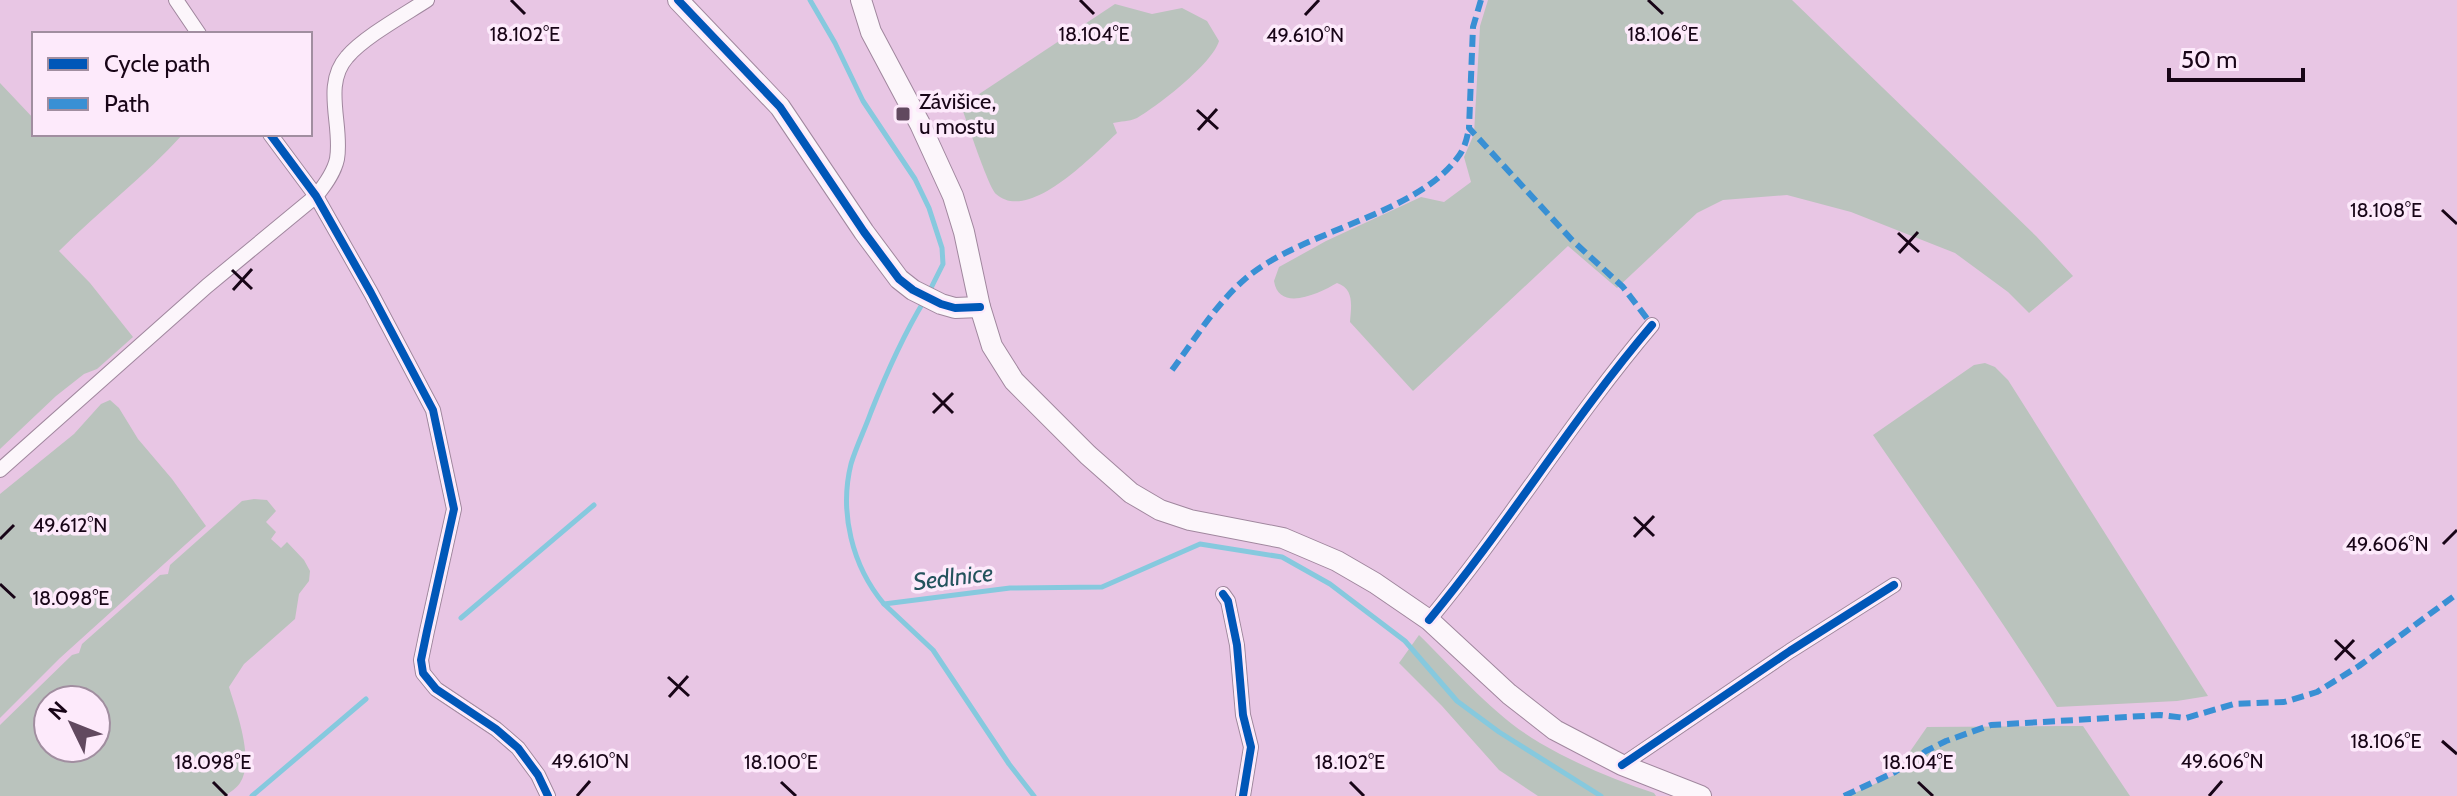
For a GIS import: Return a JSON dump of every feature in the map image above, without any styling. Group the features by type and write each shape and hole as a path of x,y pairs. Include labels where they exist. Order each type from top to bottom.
{"main road":[{"path":"678,0 780,107 884,260 913,290 951,307 980,307"},
{"path":"861,0 878,46 920,124 953,196 992,346 1014,381 1088,455 1142,501 1182,518 1267,534 1301,544 1356,571 1429,620 1539,719 1578,744 1622,765 1701,796"}],"street":[{"path":"176,0 198,32"},
{"path":"0,470 196,295 316,196 328,181 337,161 334,107 337,77 345,58 427,0"},
{"path":"271,136 316,196 433,410 454,509 421,660 423,673 436,689 496,729 518,748 538,775 548,796"},
{"path":"1429,620 1469,572 1608,377 1652,325"},
{"path":"1622,765 1894,585"},
{"path":"1223,594 1228,601 1237,645 1243,715 1251,747 1243,796"}],"shaded area":[{"path":"1488,0 1792,0 2036,236 2073,276 2029,313 2008,292 1955,253 1851,212 1787,195 1723,200 1697,213 1617,288 1568,246 1413,391 1350,322 1351,299 1343,286 1337,283 1311,295 1292,298 1277,291 1274,281 1279,267 1326,241 1421,197 1444,202 1471,182 1464,157 1474,134 1480,26"},
{"path":"1115,4 1152,14 1182,8 1207,21 1219,41 1206,61 1171,94 1137,118 1113,123 1117,133 1060,183 1026,200 1010,201 996,194 961,106"},
{"path":"0,83 32,117 32,136 181,136 59,251 90,283 133,337 97,369 84,374 56,396 0,449"},
{"path":"1985,363 1995,367 2008,380 2208,696 2177,701 2057,707 1873,435 1974,365"},
{"path":"110,400 119,408 138,439 206,526 32,684 0,718 0,494 74,434 101,404"},
{"path":"254,499 267,500 276,511 266,522 276,532 271,539 281,548 287,542 310,571 309,581 299,594 295,619 244,664 229,687 245,749 246,762 239,785 225,796 0,796 0,725 32,694 32,764 112,764 112,684 42,684 160,575 168,574 170,565 242,501"},
{"path":"1419,635 1476,693 1523,732 1582,765 1656,796 1538,796 1499,770 1399,663"},
{"path":"2083,726 2130,796 1848,796 1901,772 1909,753 1927,727"}],"waterway":[{"name":"Sedlnice","path":"810,0 863,101 915,179 929,208 942,248 943,264 929,292"},
{"name":"Sedlnice","path":"924,301 883,384 853,458 848,482 848,519 856,556 884,604 1010,588 1102,587 1200,544 1282,557 1330,584 1405,641 1457,701 1499,732 1601,796"},
{"path":"461,618 594,505"},
{"path":"884,604 933,650 1034,796"},
{"path":"252,796 366,699"}],"marked path":[{"path":"1481,0 1473,27 1469,128 1572,240 1623,287 1652,325"},
{"path":"1172,370 1215,311 1245,279 1268,262 1415,194 1439,177 1458,157 1469,128"},
{"path":"1844,796 1895,772 1946,741 1991,725 2160,715 2186,718 2234,704 2284,702 2317,692 2359,666 2457,594"}],"cycle path":[{"path":"678,0 780,107 899,279 941,304 955,308 980,307"},
{"path":"271,136 316,196 433,410 454,509 421,660 423,673 436,689 496,729 518,748 538,775 548,796"},
{"path":"1429,620 1652,325"},
{"path":"1622,765 1894,585"},
{"path":"1223,594 1228,601 1237,645 1243,715 1251,747 1243,796"}],"place":[{"name":"Závišice, u mostu","path":"903,114"}]}
